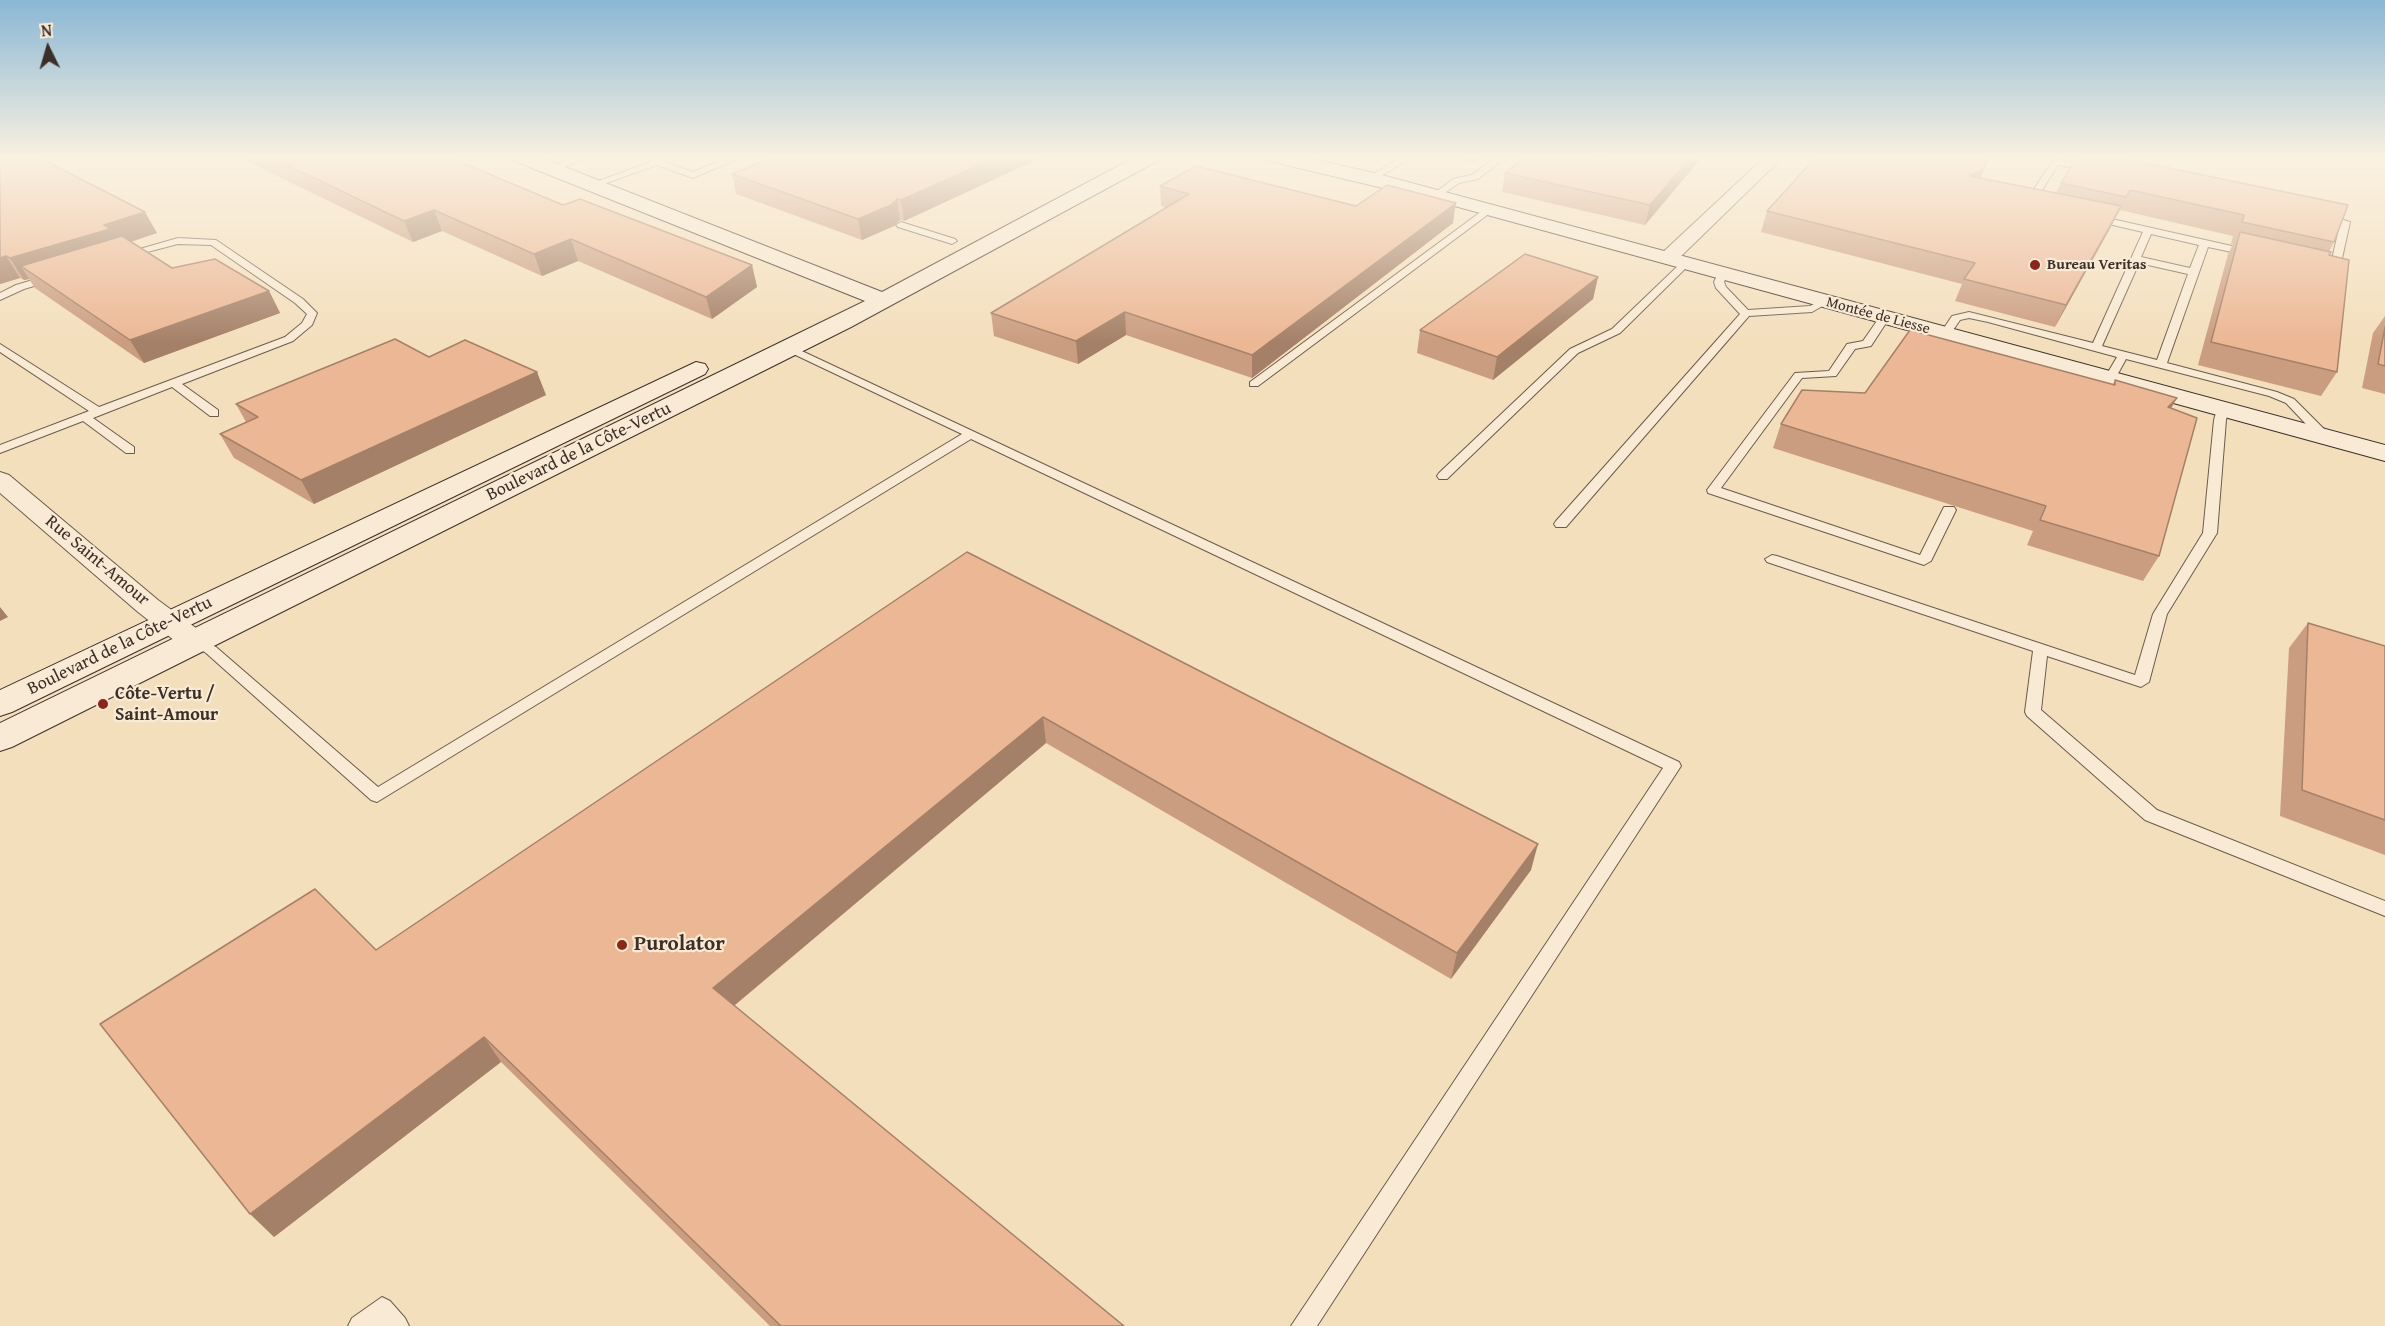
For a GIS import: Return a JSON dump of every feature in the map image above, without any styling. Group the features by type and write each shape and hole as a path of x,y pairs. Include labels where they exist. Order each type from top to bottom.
{"street":[{"path":"680,218 873,290"},
{"path":"923,256 995,218"},
{"name":"Boulevard de la Côte-Vertu","path":"0,738 182,632 873,290 1028,218"},
{"name":"Montée de Liesse","path":"1518,218 2385,453"},
{"path":"1677,261 1718,218"},
{"name":"Boulevard de la Côte-Vertu","path":"0,704 182,632 789,348 873,290"},
{"name":"Rue Saint-Amour","path":"0,480 182,632"}],"lane":[{"path":"1254,384 1478,218"},
{"path":"2091,218 2259,255"},
{"path":"2324,218 2345,222 2334,272 2324,269"},
{"path":"901,225 952,241"},
{"path":"2096,348 2148,230"},
{"path":"0,449 290,339 307,325 312,313 299,301 213,242 178,241 116,258"},
{"path":"2161,365 2204,243"},
{"path":"2135,259 2194,272"},
{"path":"1443,476 1574,351 1616,331 1677,261"},
{"path":"1724,273 1719,282 1721,288 1738,308 1746,313 1812,309 1826,302"},
{"path":"0,297 20,287 61,275"},
{"path":"1561,524 1746,313"},
{"path":"1945,334 1956,318 1969,315 2273,394 2290,401 2324,436"},
{"path":"1885,317 1867,344 1851,346 1832,374 1799,375 1713,490 1924,561 1949,510"},
{"path":"0,346 99,412"},
{"path":"789,348 1672,766 1303,1326"},
{"path":"2110,379 2123,355"},
{"path":"174,383 214,413"},
{"path":"1772,559 2141,682 2160,614 2210,533 2220,420 2223,409"},
{"path":"85,417 130,450"},
{"path":"182,632 211,650 377,796 971,434"},
{"path":"2041,648 2033,712 2151,815 2385,909"},
{"path":"360,1326 382,1309 397,1326"}],"building":[{"path":"0,218 126,218 104,225 110,229 10,258 6,256 0,258"},
{"path":"397,218 413,218 404,221"},
{"path":"452,218 629,218 752,265 706,297 571,239 534,254"},
{"path":"1149,218 1436,218 1252,355 1125,312 1076,341 991,313"},
{"path":"1795,218 2114,218 2066,305 1964,279 1975,263"},
{"path":"2243,218 2343,218 2334,242 2242,222"},
{"path":"2240,232 2331,252 2329,255 2349,260 2337,372 2211,342"},
{"path":"122,236 172,268 215,259 269,291 130,340 21,266"},
{"path":"1525,254 1598,277 1497,357 1420,330"},
{"path":"2385,327 2385,366 2378,364"},
{"path":"1910,330 2115,385 2115,380 2177,398 2168,407 2197,418 2159,556 2040,520 2046,506 1781,424 1802,390 1865,393"},
{"path":"395,339 429,357 465,340 537,372 301,480 220,434 258,417 236,404"},
{"name":"Purolator","path":"967,552 1538,844 1457,953 1043,717 713,988 1124,1326 781,1326 484,1037 250,1214 100,1024 315,889 376,950"},
{"path":"2308,623 2385,646 2385,820 2302,790"}],"place":[{"name":"Bureau Veritas","path":"2035,265"},
{"name":"Côte-Vertu / Saint-Amour","path":"103,704"},
{"name":"Purolator","path":"622,945"}]}
